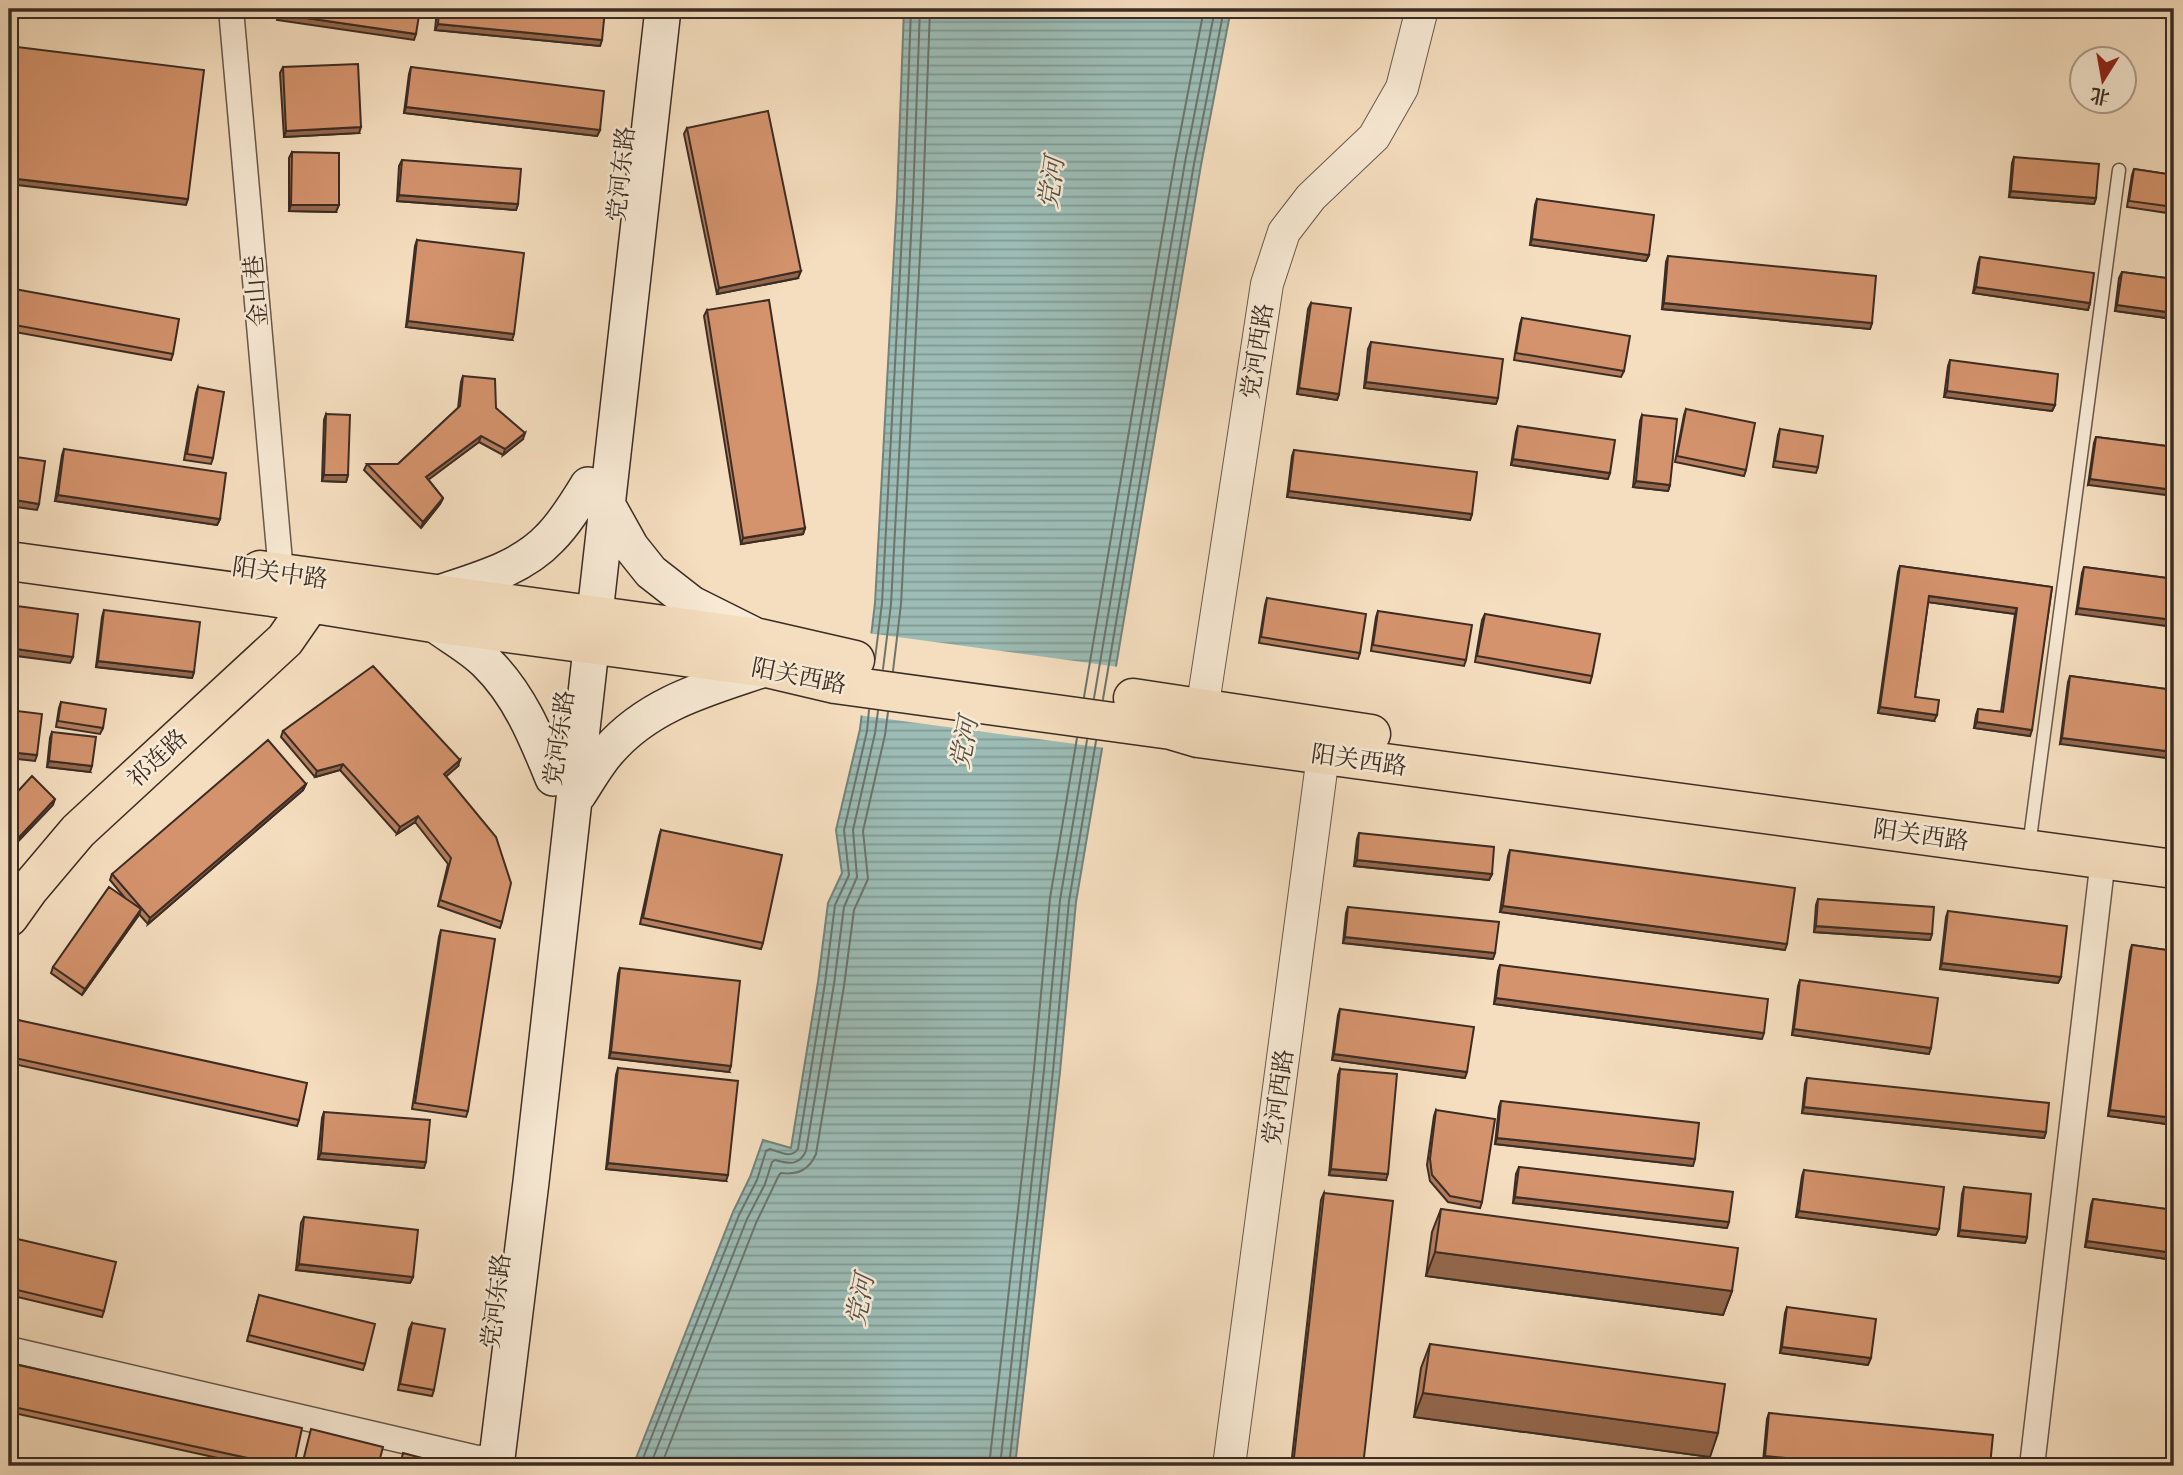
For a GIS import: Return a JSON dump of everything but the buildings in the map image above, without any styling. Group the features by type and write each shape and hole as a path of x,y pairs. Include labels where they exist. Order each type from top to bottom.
{"highway":[{"name":"阳关中路","path":"9,536 281,573 433,609"},
{"name":"阳关中路","path":"9,561 310,604 433,609 571,627"},
{"name":"祁连路","path":"9,917 78,831 285,640 310,604"},
{"name":"阳关西路","path":"571,627 763,653 837,671 1325,742 2030,836 2174,842"},
{"name":"阳关西路","path":"2030,836 2103,859 2174,869"}],"main road":[{"name":"党河东路","path":"486,1462 564,789 571,627 598,495 639,9"},
{"path":"598,495 572,511 550,539 529,555 433,609 485,661 509,690 531,724 564,789 642,718 763,653 651,572 631,547 598,495 663,9"}],"street":[{"name":"金山巷","path":"230,9 281,573"},
{"name":"党河西路","path":"1186,720 1267,284 1284,232 1311,197 1374,138 1402,89 1422,9"},
{"name":"党河西路","path":"1229,1466 1325,742"},
{"path":"2032,1466 2103,859"},
{"path":"9,1349 486,1462"}],"lane":[{"path":"2030,836 2119,170"}],"water":[{"name":"党河","path":"904,9 1231,9 1201,165 1076,902 1060,1072 1015,1466 633,1466 763,1140 791,1148 828,903 842,873 836,830 860,729 875,603 897,198"}],"pier":[{"path":"868,633 1119,667 1105,748 858,715"}]}
